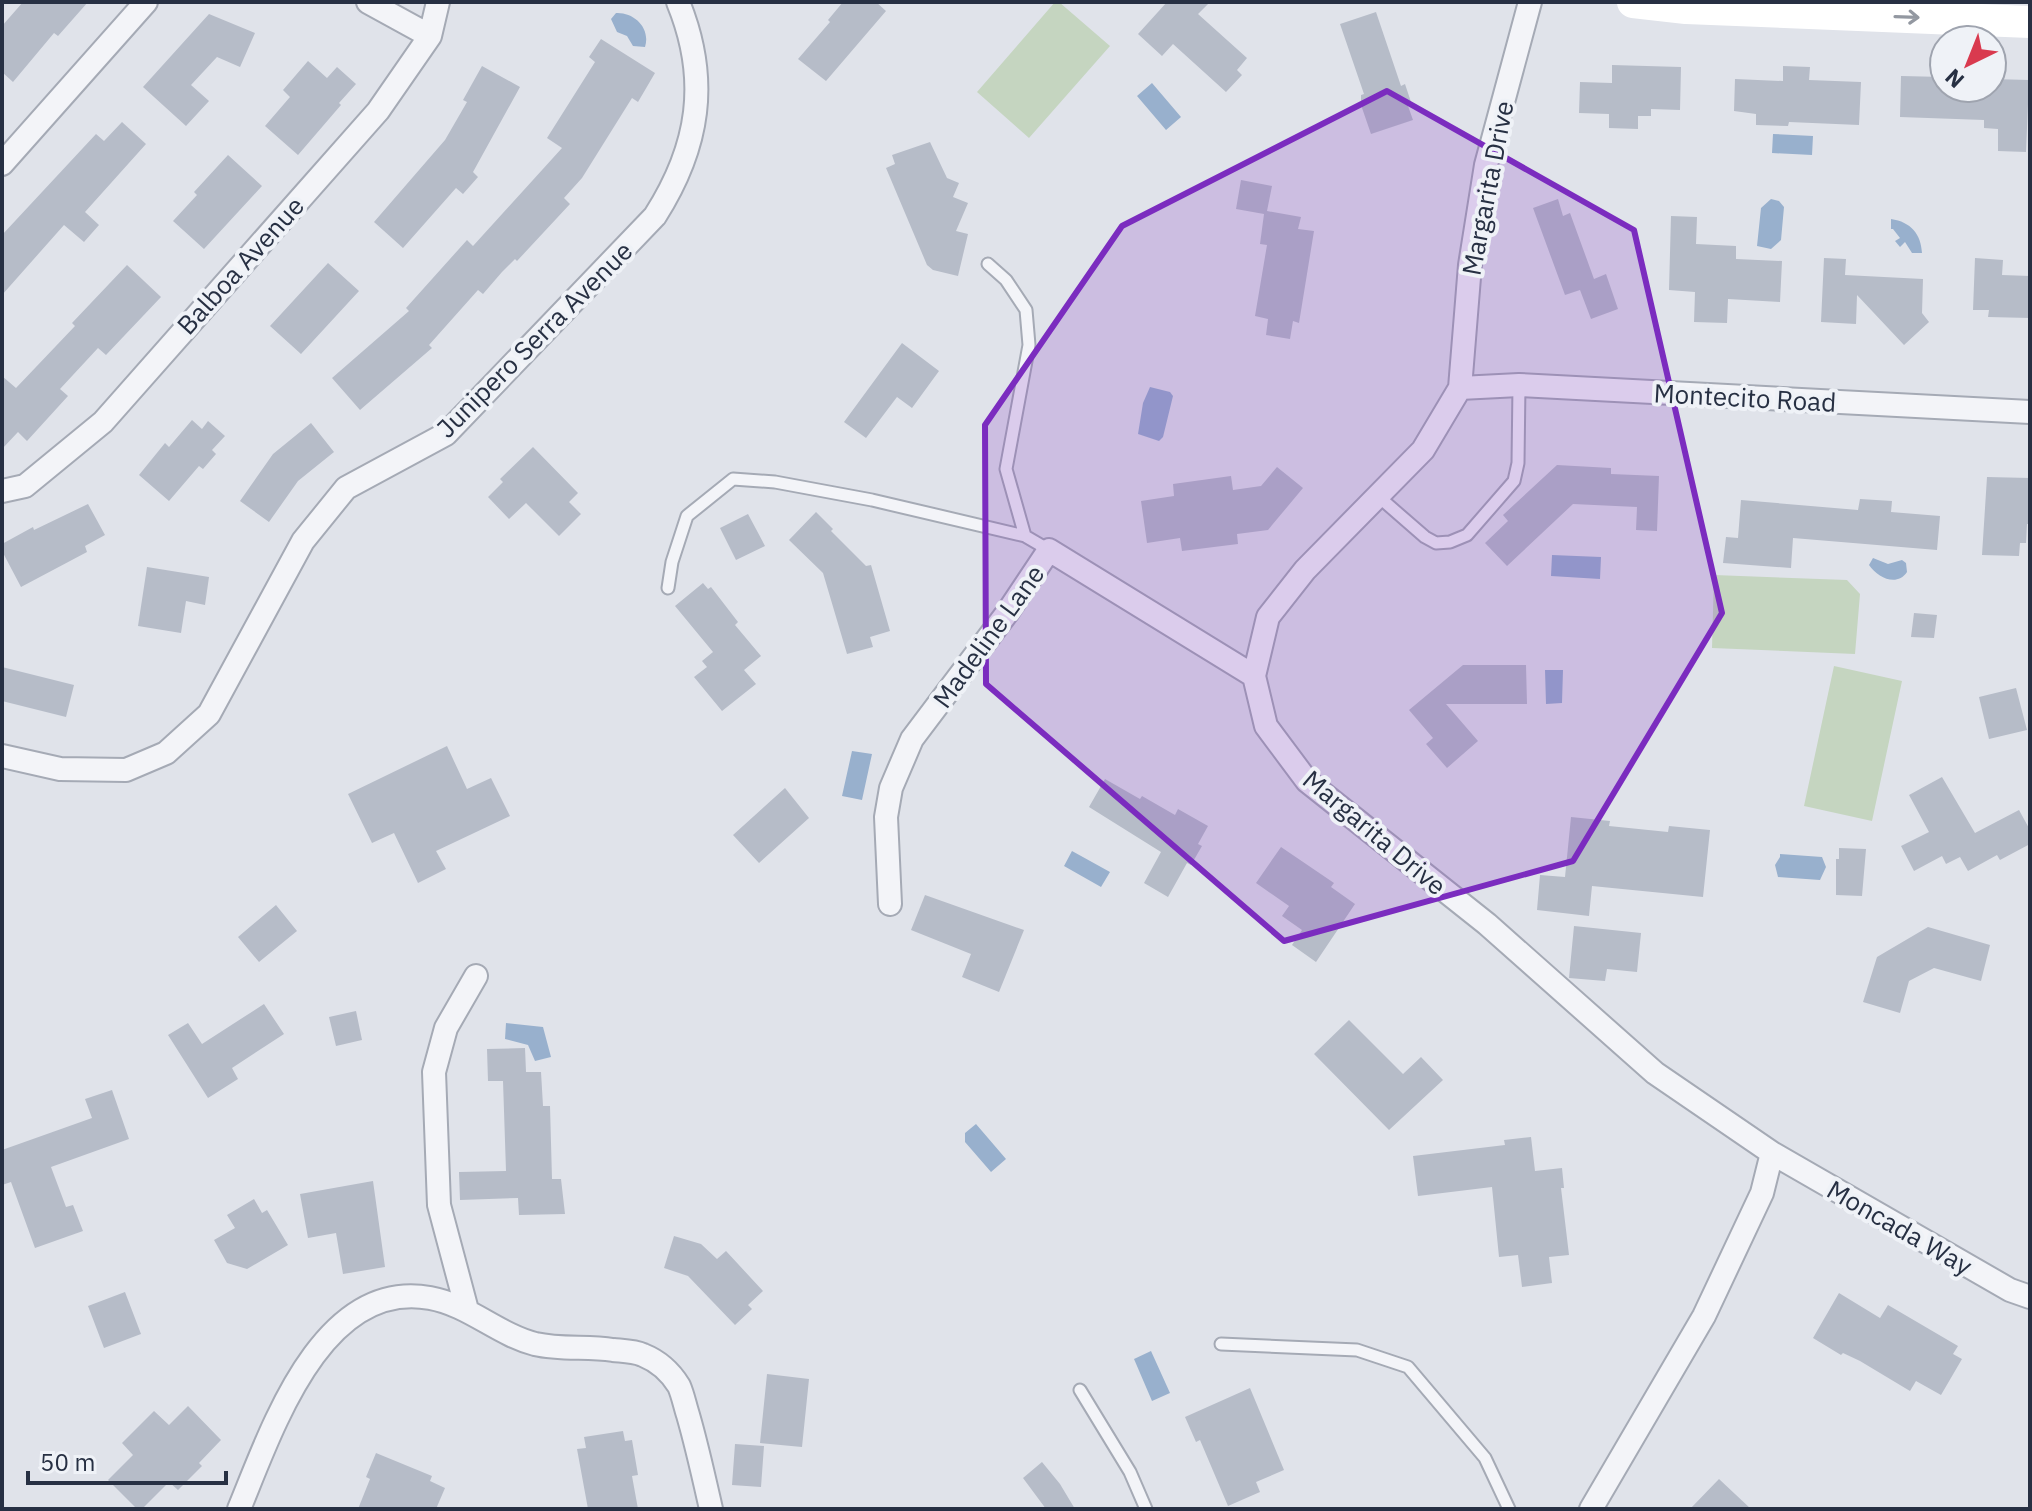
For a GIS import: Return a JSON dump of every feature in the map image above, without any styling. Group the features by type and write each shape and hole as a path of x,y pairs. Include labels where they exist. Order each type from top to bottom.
{"main road":[{"path":"1633,2 1686,8 2030,22"}],"street":[{"path":"2,164 146,2"},
{"path":"368,2 430,36"},
{"name":"Balboa Avenue","path":"2,491 25,486 103,422 378,111 430,36 438,2"},
{"name":"Junipero Serra Avenue","path":"2,756 60,769 126,770 166,753 209,714 303,541 346,488 446,434 655,216 676,182 695,124 696,60 678,2"},
{"name":"Margarita Drive","path":"1530,2 1486,165 1470,265 1460,388 1423,450 1305,570 1268,617 1254,676 1266,726 1307,781 1487,924 1655,1073 1772,1153"},
{"name":"Montecito Road","path":"1460,388 1519,385 2030,412"},
{"name":"Madeline Lane","path":"890,904 886,817 891,788 912,739 1007,613 1049,550 1254,676"},
{"path":"467,1310 439,1205 434,1072 446,1028 476,976"},
{"path":"1591,1509 1704,1316 1762,1193 1772,1153"},
{"name":"Moncada Way","path":"1772,1153 2010,1290 2030,1297"},
{"path":"239,1509 299,1378 325,1340 344,1321 363,1310 410,1295 467,1310 511,1335 533,1343 642,1355 666,1369 680,1389 711,1509"}],"lane":[{"path":"988,264 1006,280 1026,310 1029,345 1006,469 1025,536"},
{"path":"1379,497 1436,543 1450,542 1467,535 1514,481 1518,463 1519,385"},
{"path":"668,588 672,562 687,516 733,479 775,482 872,500 1025,536 1049,550"},
{"path":"1221,1344 1357,1350 1408,1367 1485,1458 1509,1509"},
{"path":"1080,1390 1130,1472 1146,1509"}],"highlighted area":[{"path":"1387,91 1634,230 1722,613 1573,861 1284,941 986,684 985,425 1122,226"}],"green space":[{"path":"1055,2 1059,2 1110,46 1029,138 977,92"},
{"path":"1714,575 1847,580 1860,594 1855,654 1712,648"},
{"path":"1834,666 1902,681 1872,821 1804,806"}],"water":[{"path":"616,13 629,15 640,22 646,34 645,47 633,46 627,36 617,32 611,19"},
{"path":"1152,83 1181,117 1166,130 1137,96"},
{"path":"1773,134 1813,136 1812,155 1772,153"},
{"path":"1771,199 1779,201 1784,207 1781,240 1771,249 1757,246 1761,208"},
{"path":"1891,219 1914,230 1922,253 1912,253 1905,242 1900,247 1895,241 1900,238 1891,229"},
{"path":"1150,387 1170,392 1173,396 1163,437 1159,441 1138,434 1143,403"},
{"path":"1552,555 1601,557 1600,579 1551,576"},
{"path":"1873,558 1888,564 1902,560 1906,563 1907,572 1893,580 1882,577 1869,565"},
{"path":"1545,670 1563,670 1562,703 1546,704"},
{"path":"852,751 872,754 862,800 842,796"},
{"path":"1072,851 1110,872 1101,887 1064,866"},
{"path":"1780,854 1822,857 1826,867 1820,880 1778,877 1775,865"},
{"path":"506,1023 543,1027 551,1057 535,1061 528,1045 505,1039"},
{"path":"976,1124 1006,1159 991,1172 965,1142 965,1133"},
{"path":"1151,1351 1170,1393 1152,1401 1134,1359"}],"building":[{"path":"23,2 88,2 58,36 54,33 13,82 2,72 2,26"},
{"path":"843,2 876,2 886,11 826,81 798,59"},
{"path":"1167,2 1210,2 1198,14 1247,58 1237,70 1242,75 1226,92 1173,44 1162,56 1138,34"},
{"path":"1376,12 1401,86 1405,84 1413,120 1371,134 1361,105 1361,95 1364,94 1340,24"},
{"path":"209,14 255,33 240,67 217,57 191,85 209,101 186,126 143,87"},
{"path":"601,39 655,73 638,102 632,98 582,178 564,198 570,204 483,294 478,290 429,345 432,348 360,410 332,378 409,311 406,308 467,240 473,246 562,148 547,138 595,62 589,57"},
{"path":"308,61 327,78 337,67 356,84 298,155 265,126 290,97 283,90"},
{"path":"1612,65 1681,67 1680,110 1651,109 1651,116 1638,116 1638,129 1609,128 1609,114 1579,113 1580,82 1612,83"},
{"path":"482,66 520,87 473,172 478,177 463,194 456,188 403,248 374,222 445,140 467,102 463,100"},
{"path":"1783,66 1810,67 1809,80 1861,82 1859,125 1789,122 1788,126 1756,125 1756,114 1734,111 1735,79 1783,81"},
{"path":"1901,76 1928,77 1928,104 2008,104 2008,79 2029,80 2026,152 1998,151 1998,129 1984,128 1984,120 1900,117"},
{"path":"122,122 146,144 85,212 99,225 84,242 64,225 2,295 2,235 96,134 104,141"},
{"path":"930,142 947,178 959,183 953,197 968,203 956,231 968,234 958,276 933,270 927,265 886,168 895,164 892,155"},
{"path":"228,155 262,186 204,249 173,221 197,195 194,192"},
{"path":"1241,180 1272,186 1267,211 1301,217 1298,229 1314,231 1299,323 1293,321 1290,339 1266,335 1268,319 1255,316 1267,245 1260,244 1264,214 1236,209"},
{"path":"1558,199 1563,216 1570,213 1594,279 1606,274 1618,309 1591,319 1580,290 1565,295 1533,208"},
{"path":"1671,216 1697,217 1696,244 1736,246 1736,259 1782,261 1780,302 1728,299 1727,323 1694,322 1695,292 1669,290"},
{"path":"1824,258 1846,259 1845,275 1923,279 1922,313 1929,322 1904,345 1857,295 1856,324 1821,322"},
{"path":"1975,258 2003,260 2002,275 2030,276 2030,318 1988,317 1989,310 1973,310"},
{"path":"328,263 359,291 301,354 270,326"},
{"path":"127,265 161,297 106,355 98,348 60,389 68,396 27,441 18,432 2,449 2,376 16,388"},
{"path":"902,343 939,371 912,408 897,397 866,438 844,422"},
{"path":"192,420 202,429 208,421 225,436 212,450 216,454 203,469 199,466 169,501 139,475 165,443 169,447"},
{"path":"311,423 334,452 298,481 269,522 240,501 273,454"},
{"path":"533,447 578,493 569,502 581,514 559,536 526,503 509,519 488,497 503,482 500,479"},
{"path":"1557,465 1611,468 1611,474 1659,476 1657,531 1636,530 1637,507 1573,504 1507,566 1485,543 1508,521 1503,515"},
{"path":"1277,467 1303,488 1268,530 1237,534 1238,544 1182,551 1180,538 1147,543 1141,501 1174,496 1173,484 1231,476 1233,490 1261,486"},
{"path":"1987,477 2030,478 2030,524 2027,524 2026,543 2020,543 2019,556 1982,555"},
{"path":"1860,499 1892,501 1891,512 1940,516 1937,550 1793,538 1791,568 1723,563 1726,537 1738,538 1741,500 1858,510"},
{"path":"88,504 105,535 85,546 87,552 21,587 2,551 2,544"},
{"path":"816,512 866,566 871,565 890,631 870,637 873,647 847,654 823,573 789,540"},
{"path":"748,514 765,546 736,560 720,528"},
{"path":"147,567 209,577 205,605 186,601 181,633 138,626"},
{"path":"703,583 708,589 711,587 738,622 735,625 761,656 744,670 756,684 722,711 694,677 707,667 702,661 713,652 675,606"},
{"path":"1914,613 1937,615 1934,638 1911,637"},
{"path":"1463,665 1526,665 1527,704 1446,704 1478,741 1447,768 1426,744 1433,738 1409,710"},
{"path":"2,667 74,685 66,717 2,701"},
{"path":"2016,688 2027,730 1989,739 1979,697"},
{"path":"447,746 467,789 491,778 510,816 436,851 446,869 418,883 394,833 372,843 348,794"},
{"path":"1942,777 1975,833 2019,810 2030,830 2030,844 2000,860 1997,855 1968,871 1960,857 1946,864 1942,856 1914,871 1901,846 1929,832 1909,795"},
{"path":"1105,779 1175,815 1178,809 1208,826 1198,844 1202,846 1191,865 1187,863 1168,897 1144,883 1161,852 1089,807"},
{"path":"785,788 809,818 759,863 733,835"},
{"path":"1571,817 1610,821 1609,826 1668,832 1669,826 1710,830 1703,897 1592,886 1589,916 1537,910 1540,875 1565,877"},
{"path":"1281,847 1334,883 1331,887 1355,904 1316,962 1292,945 1302,930 1282,916 1289,906 1256,883"},
{"path":"1839,848 1866,849 1862,896 1836,895"},
{"path":"925,895 1024,930 999,992 962,977 971,954 911,930"},
{"path":"276,905 297,931 259,962 238,937"},
{"path":"1574,926 1641,933 1637,972 1607,969 1605,981 1569,978"},
{"path":"1928,927 1990,945 1981,981 1934,968 1909,981 1900,1013 1863,1002 1877,957"},
{"path":"264,1004 284,1034 232,1068 238,1079 208,1098 168,1035 188,1023 202,1044"},
{"path":"356,1011 362,1040 336,1046 329,1017"},
{"path":"1349,1020 1403,1074 1421,1057 1443,1080 1389,1130 1314,1054"},
{"path":"525,1048 526,1072 541,1072 543,1106 550,1106 552,1179 561,1179 565,1214 519,1215 518,1198 460,1200 459,1172 506,1171 503,1081 488,1081 487,1049"},
{"path":"112,1090 129,1139 51,1167 66,1207 73,1205 83,1231 35,1248 11,1182 2,1185 2,1150 92,1118 85,1099"},
{"path":"1531,1137 1535,1171 1562,1168 1564,1188 1561,1188 1569,1255 1549,1257 1552,1283 1522,1287 1518,1255 1499,1257 1492,1187 1418,1196 1413,1156 1505,1145 1504,1140"},
{"path":"373,1181 385,1267 343,1274 336,1233 308,1238 300,1194"},
{"path":"254,1199 262,1213 267,1210 288,1245 247,1269 227,1263 214,1240 235,1228 227,1215"},
{"path":"674,1236 701,1244 717,1259 726,1251 763,1291 748,1305 752,1309 735,1325 688,1276 664,1268"},
{"path":"125,1292 141,1334 104,1348 88,1306"},
{"path":"1839,1293 1880,1318 1888,1305 1958,1346 1953,1354 1962,1359 1941,1395 1916,1381 1910,1391 1813,1338"},
{"path":"767,1374 809,1379 802,1447 760,1443"},
{"path":"1250,1388 1284,1470 1256,1482 1260,1492 1228,1506 1200,1440 1196,1442 1185,1417"},
{"path":"188,1406 221,1440 199,1463 202,1466 178,1490 169,1482 142,1509 137,1509 108,1480 133,1455 122,1443 154,1411 169,1425"},
{"path":"623,1431 625,1441 632,1440 638,1475 632,1476 638,1509 588,1509 577,1449 586,1448 584,1437"},
{"path":"735,1444 764,1446 761,1487 732,1485"},
{"path":"376,1453 432,1476 430,1481 445,1488 436,1509 358,1509"},
{"path":"1042,1462 1075,1509 1046,1509 1023,1478"},
{"path":"1719,1479 1751,1509 1690,1509"}]}
